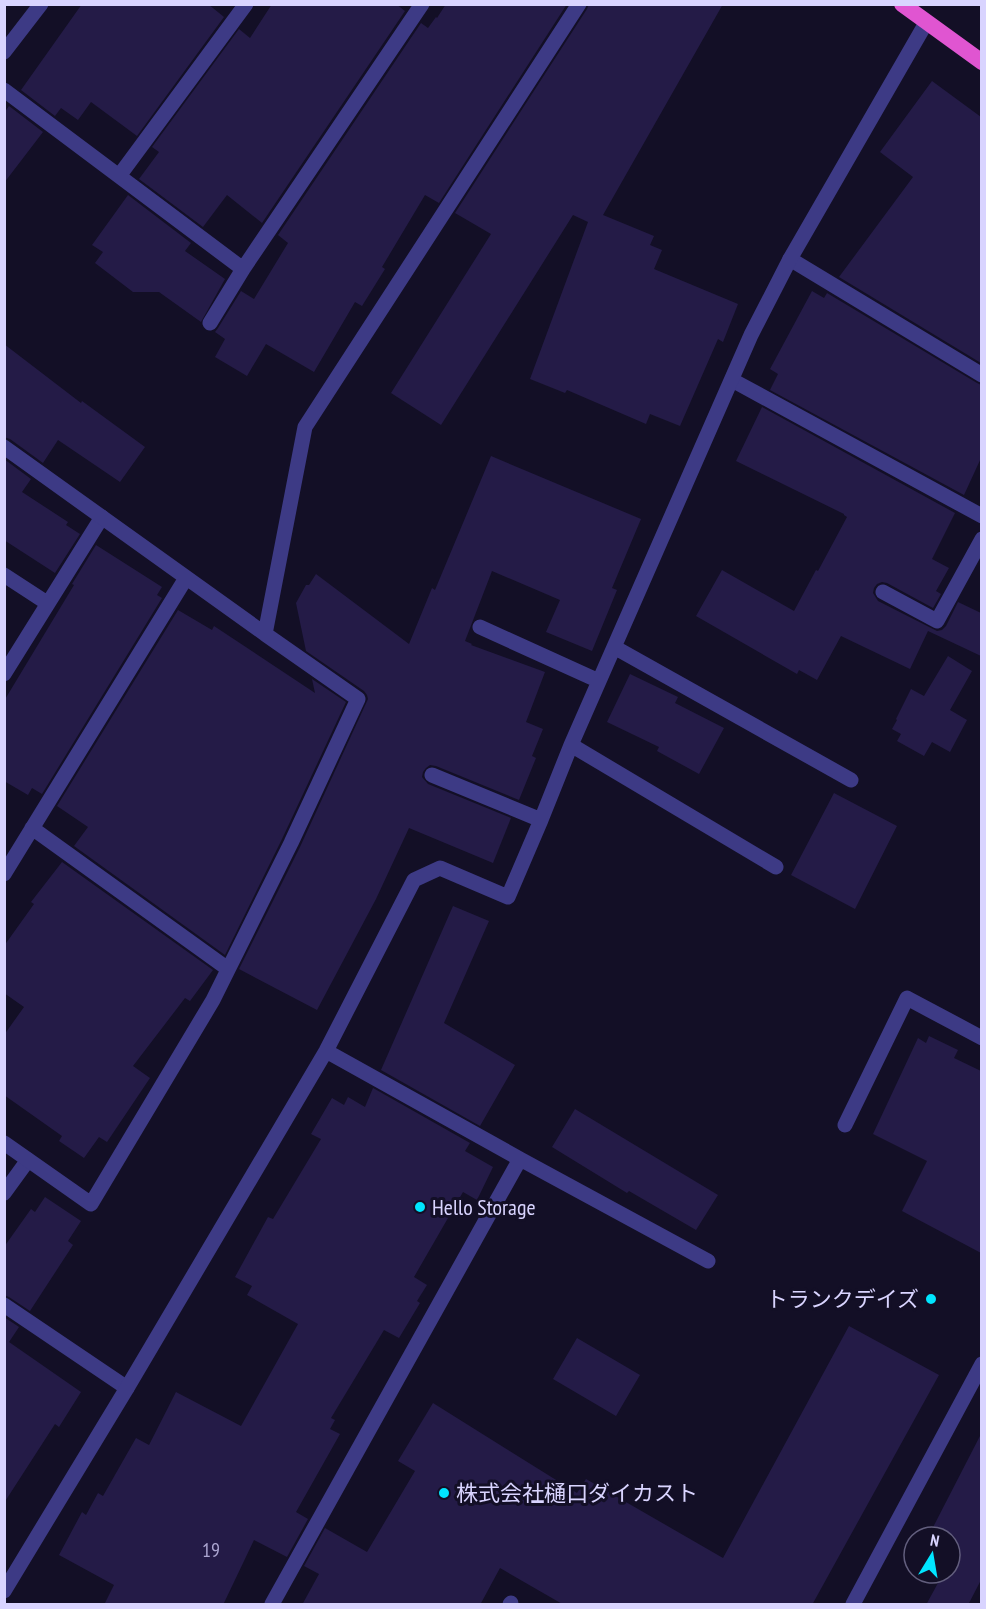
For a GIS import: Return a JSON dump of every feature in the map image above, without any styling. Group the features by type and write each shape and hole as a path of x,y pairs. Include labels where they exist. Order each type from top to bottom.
{"highway":[{"path":"902,4 981,62"}],"street":[{"path":"4,52 41,4"},
{"path":"119,176 246,4"},
{"path":"210,323 243,269 422,4"},
{"path":"265,634 305,427 579,4"},
{"path":"4,1591 326,1051 414,880 440,868 508,897 571,745 752,335 790,259 926,23"},
{"path":"4,90 243,269"},
{"path":"790,259 981,375"},
{"path":"732,380 981,516"},
{"path":"4,447 358,699 291,843 213,1000 91,1204 4,1143"},
{"path":"4,674 102,517"},
{"path":"883,592 937,621 981,539"},
{"path":"4,575 48,603"},
{"path":"4,874 186,578"},
{"path":"480,627 599,681"},
{"path":"614,647 851,780"},
{"path":"571,745 776,867"},
{"path":"432,775 541,820"},
{"path":"32,828 228,969"},
{"path":"845,1125 907,998 981,1038"},
{"path":"326,1051 708,1261"},
{"path":"272,1605 520,1159"},
{"path":"4,1193 28,1160"},
{"path":"4,1305 127,1388"},
{"path":"853,1605 981,1364"}],"building":[{"path":"82,4 208,4 224,17 137,136 91,102 78,120 61,108 55,116 21,90"},
{"path":"272,4 396,4 405,11 262,223 227,195 203,227 139,179 159,152 152,147 239,29 250,38"},
{"path":"446,4 567,4 439,203 425,195 382,267 385,269 362,306 355,302 314,372 266,344 247,376 215,357 225,339 215,332 241,291 254,299 288,243 278,235 421,23 428,28"},
{"path":"589,4 723,4 603,215 654,236 650,245 662,250 654,269 738,304 723,342 718,339 680,426 650,414 646,424 567,390 565,393 530,379 588,222 573,215 441,425 391,393 491,234 455,213"},
{"path":"932,81 981,117 981,363 839,277 913,177 880,152"},
{"path":"9,106 43,132 4,183 4,113"},
{"path":"128,195 191,243 185,251 225,279 201,322 159,292 133,292 95,263 103,252 92,245"},
{"path":"812,291 824,298 827,293 981,385 981,458 964,495 770,390 778,374 770,369"},
{"path":"4,344 81,403 82,401 145,447 120,482 58,440 43,463 4,437"},
{"path":"762,407 955,513 932,559 949,568 936,591 941,594 933,608 887,583 877,584 873,593 878,601 937,631 946,626 958,602 981,613 981,656 928,631 910,669 841,636 817,680 799,670 797,674 696,616 722,570 794,611 847,517 736,461"},
{"path":"491,456 641,519 612,588 617,590 592,651 546,632 560,600 492,571 465,641 545,672 526,722 543,729 532,756 536,758 519,800 436,766 430,765 426,768 422,777 428,784 511,818 493,863 409,828 376,899 317,1010 239,969 300,847 368,699 364,691 306,651 296,603 306,585 309,585 316,574 409,644 432,588 435,590"},
{"path":"4,459 31,479 22,492 68,522 66,525 80,534 55,573 4,540"},
{"path":"96,545 162,587 157,595 162,598 42,794 32,788 28,795 4,781 4,701"},
{"path":"178,610 212,630 214,626 315,693 312,679 346,702 225,955 74,846 88,827 57,806"},
{"path":"948,656 972,671 950,710 967,720 950,752 932,742 924,756 897,741 901,734 892,729 911,689 924,696"},
{"path":"630,674 678,697 675,703 724,728 699,774 657,751 659,747 607,722"},
{"path":"834,793 897,826 855,909 791,875"},
{"path":"62,862 213,970 190,1001 185,998 133,1066 150,1078 107,1142 99,1137 84,1158 59,1141 62,1136 4,1095 4,1035 24,1007 4,993 4,946 34,904 31,902"},
{"path":"453,906 489,921 444,1023 515,1065 480,1126 381,1070"},
{"path":"929,1036 958,1050 954,1058 981,1071 981,1253 902,1211 927,1161 873,1134 918,1038 926,1043"},
{"path":"373,1088 470,1143 465,1151 493,1167 477,1200 463,1192 414,1277 427,1285 417,1301 420,1303 399,1338 384,1330 331,1418 335,1420 330,1429 340,1434 296,1512 308,1519 287,1557 254,1540 223,1605 104,1605 114,1585 59,1555 82,1512 86,1515 98,1493 103,1496 136,1438 149,1445 176,1392 241,1426 298,1324 247,1295 252,1286 235,1277 268,1217 273,1219 321,1139 311,1134 332,1098 344,1105 348,1097 365,1107"},
{"path":"575,1109 718,1195 696,1230 629,1191 627,1193 552,1147"},
{"path":"45,1197 81,1221 68,1241 73,1245 30,1311 4,1295 4,1247 31,1209 35,1212"},
{"path":"4,1317 19,1327 9,1342 81,1392 59,1427 55,1424 4,1503"},
{"path":"849,1326 939,1375 812,1605 564,1605 500,1568 480,1605 302,1605 319,1574 304,1566 325,1528 367,1552 415,1471 398,1461 433,1403 577,1493 586,1479 723,1558"},
{"path":"577,1338 640,1375 616,1416 553,1379"},
{"path":"981,1434 981,1580 968,1605 926,1605 937,1585 962,1585 962,1525 934,1525"}],"place":[{"name":"Hello Storage","path":"420,1207"},
{"name":"トランクデイズ","path":"931,1299"},
{"name":"株式会社樋口ダイカスト","path":"444,1493"}]}
